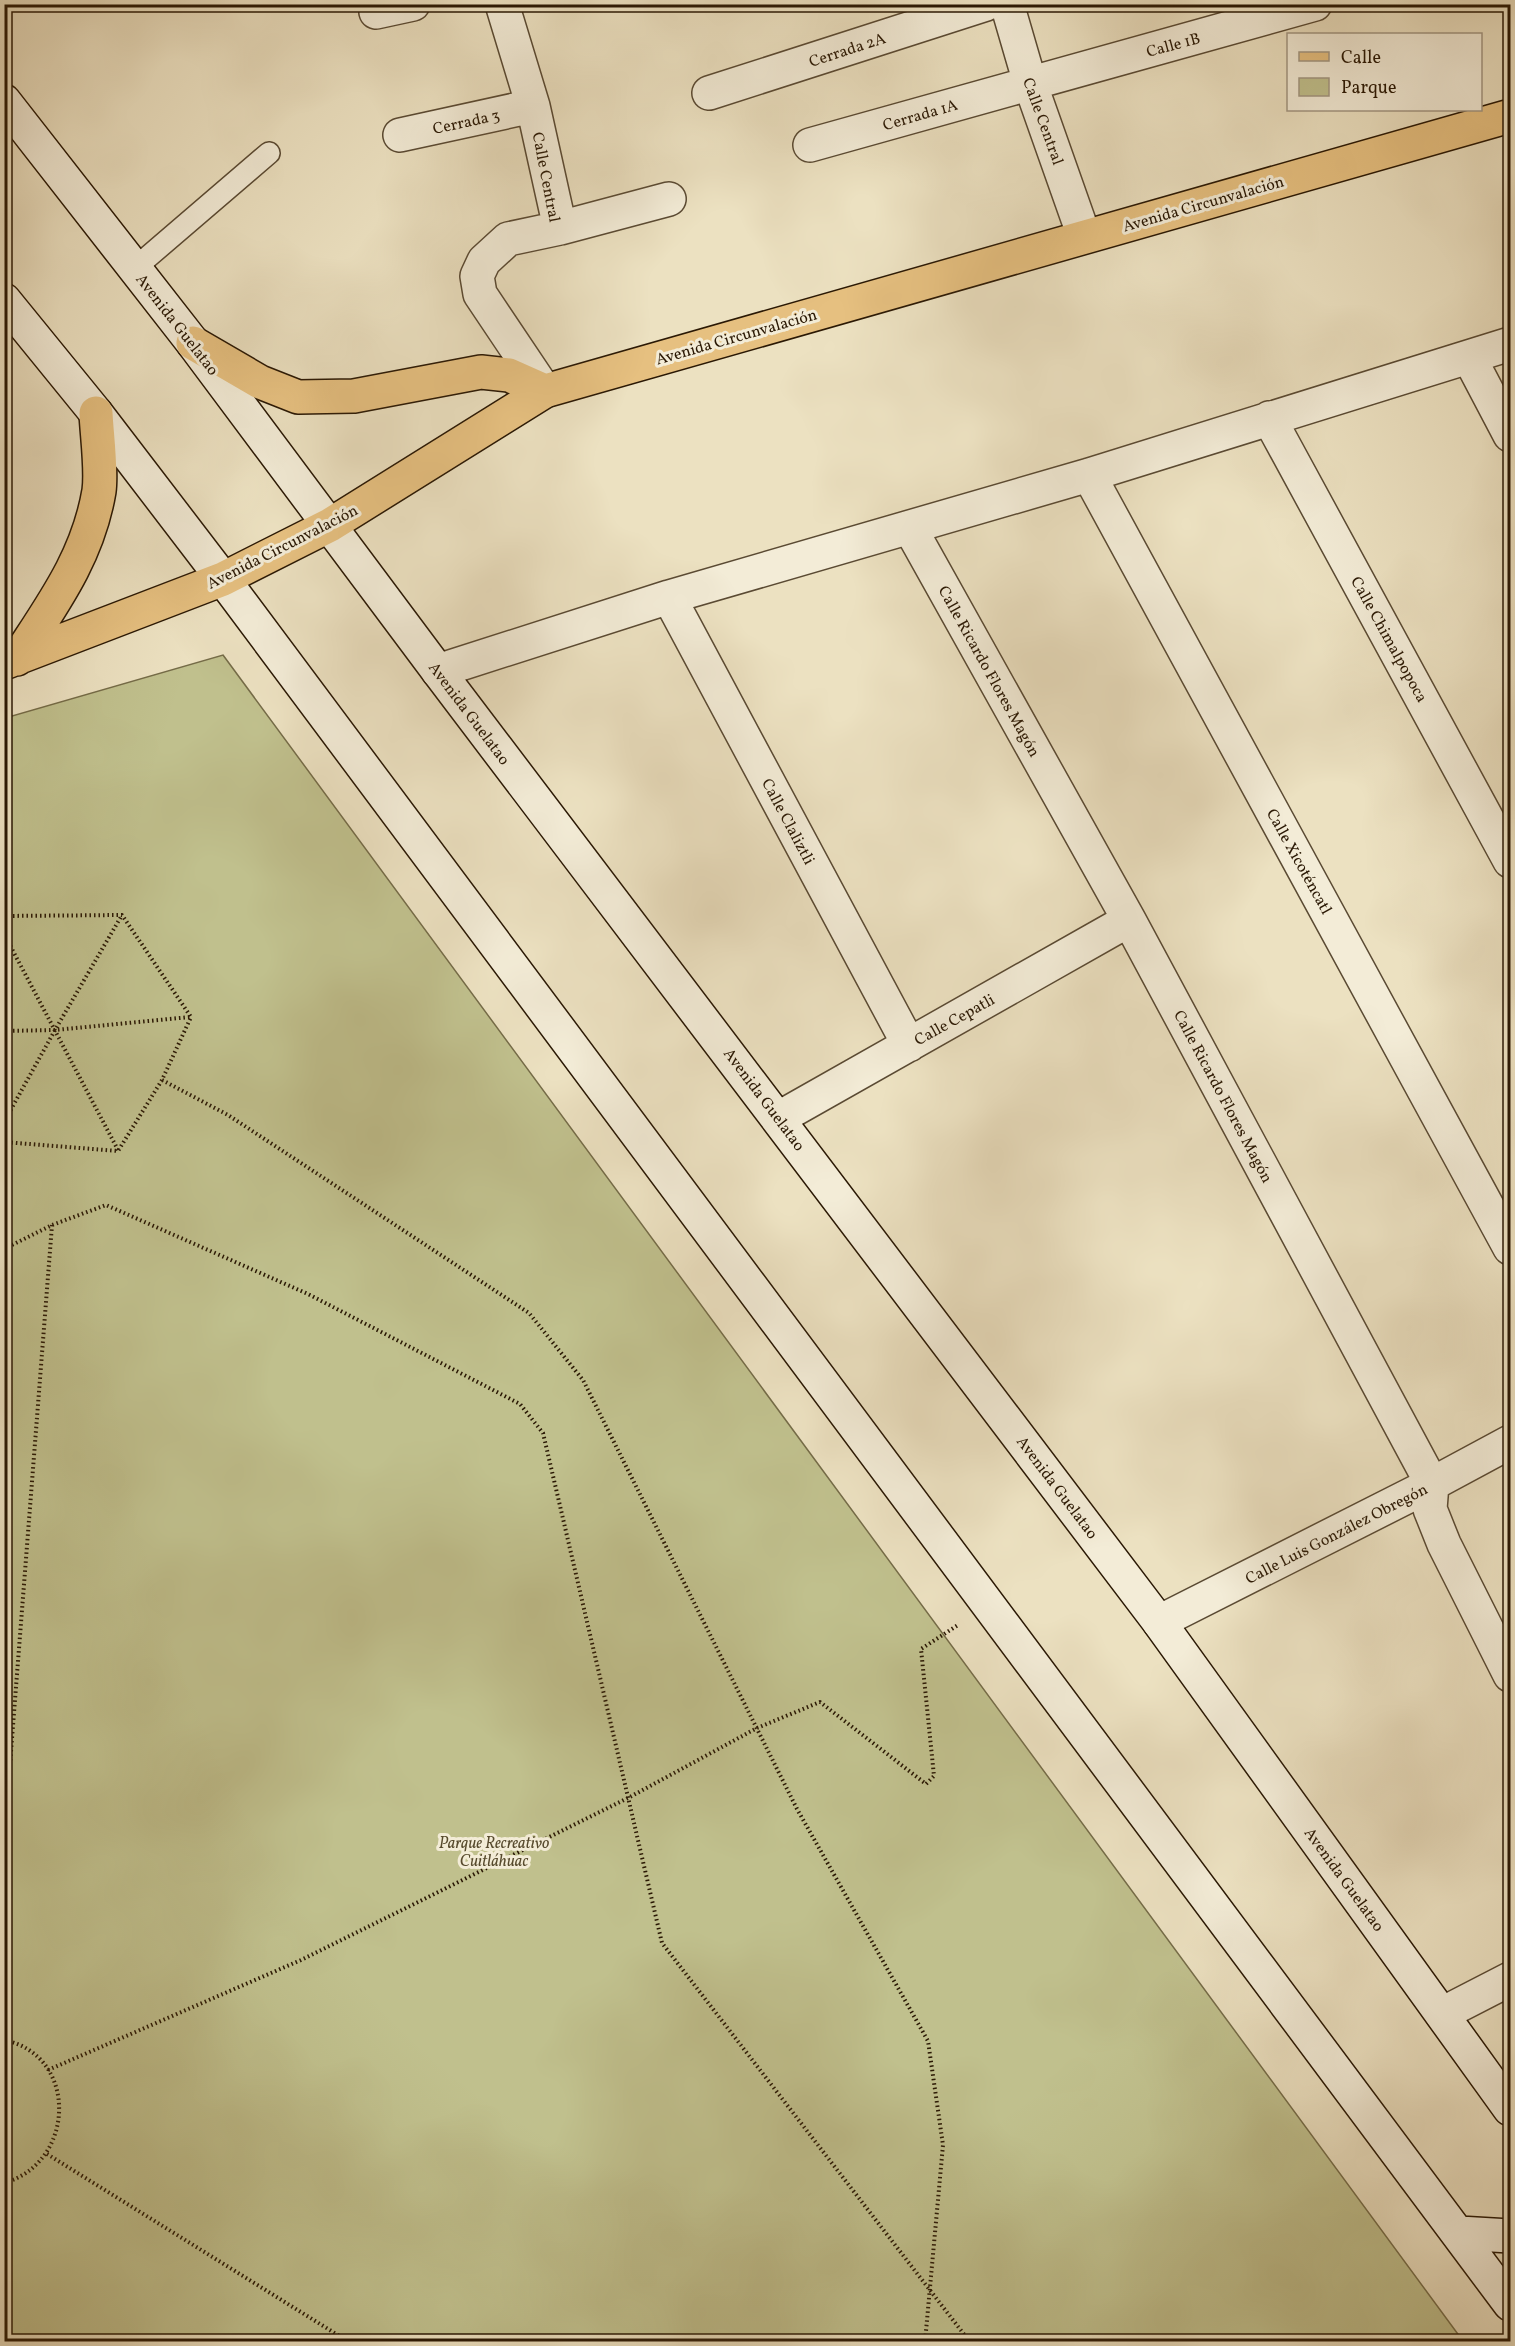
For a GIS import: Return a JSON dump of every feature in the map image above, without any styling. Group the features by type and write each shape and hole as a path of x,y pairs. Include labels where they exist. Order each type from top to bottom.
{"main road":[{"name":"Avenida Circunvalación","path":"10,661 223,579 330,525 545,391 1510,116"},
{"path":"193,343 260,382 298,397 354,396 481,372 510,375 545,391"},
{"path":"10,661 69,580 88,536 99,489 96,413"}],"street":[{"path":"376,12 413,4"},
{"name":"Calle Central","path":"502,4 533,106 560,228 508,239 484,261 477,276 480,294 545,391"},
{"name":"Cerrada 2A","path":"709,93 986,4"},
{"name":"Calle Central","path":"1007,4 1030,83 1084,236"},
{"name":"Calle 1B","path":"1030,83 1315,4"},
{"name":"Cerrada 1A","path":"810,145 1030,83"},
{"name":"Avenida Guelatao","path":"4,101 193,343 438,671 780,1118 1159,1622 1510,2109"},
{"name":"Cerrada 3","path":"399,135 533,106"},
{"path":"560,228 669,199"},
{"path":"4,300 96,413 223,579 1510,2304"},
{"path":"438,671 669,597 1089,475 1510,344"},
{"path":"1469,357 1510,435"},
{"name":"Calle Chimalpopoca","path":"1269,418 1510,861"},
{"name":"Calle Xicoténcatl","path":"1089,475 1510,1248"},
{"name":"Calle Ricardo Flores Magón","path":"910,528 1129,920 1432,1484 1430,1509 1444,1544 1510,1675"},
{"name":"Calle Claliztli","path":"669,597 909,1045"},
{"name":"Calle Cepatli","path":"780,1118 1129,920"},
{"name":"Calle Luis González Obregón","path":"1159,1622 1510,1442"},
{"path":"1442,2014 1510,1979"},
{"path":"1459,2233 1510,2235"}],"lane":[{"path":"135,268 269,153"}],"path":[{"path":"4,916 122,915"},
{"path":"122,915 191,1017"},
{"path":"4,1122 122,915"},
{"path":"4,934 118,1151"},
{"path":"4,1031 55,1030 191,1017"},
{"path":"118,1151 162,1080 191,1017"},
{"path":"162,1080 228,1114 529,1313 583,1380 797,1809 928,2041 943,2145 925,2342"},
{"path":"4,1142 118,1151"},
{"path":"4,1250 52,1225 106,1205 308,1294 520,1404 543,1433 663,1943 970,2342"},
{"path":"4,1841 52,1225"},
{"path":"48,2070 301,1960 628,1798 757,1728 820,1702 926,1784 934,1776 921,1649 989,1605"},
{"path":"4,2040 12,2041 32,2053 48,2070 57,2090 60,2112 57,2134 47,2154 33,2169 15,2180 4,2183"},
{"path":"47,2154 350,2342"}],"green space":[{"name":"Parque Recreativo Cuitláhuac","path":"223,655 1463,2341 5,2341 5,718"}]}
